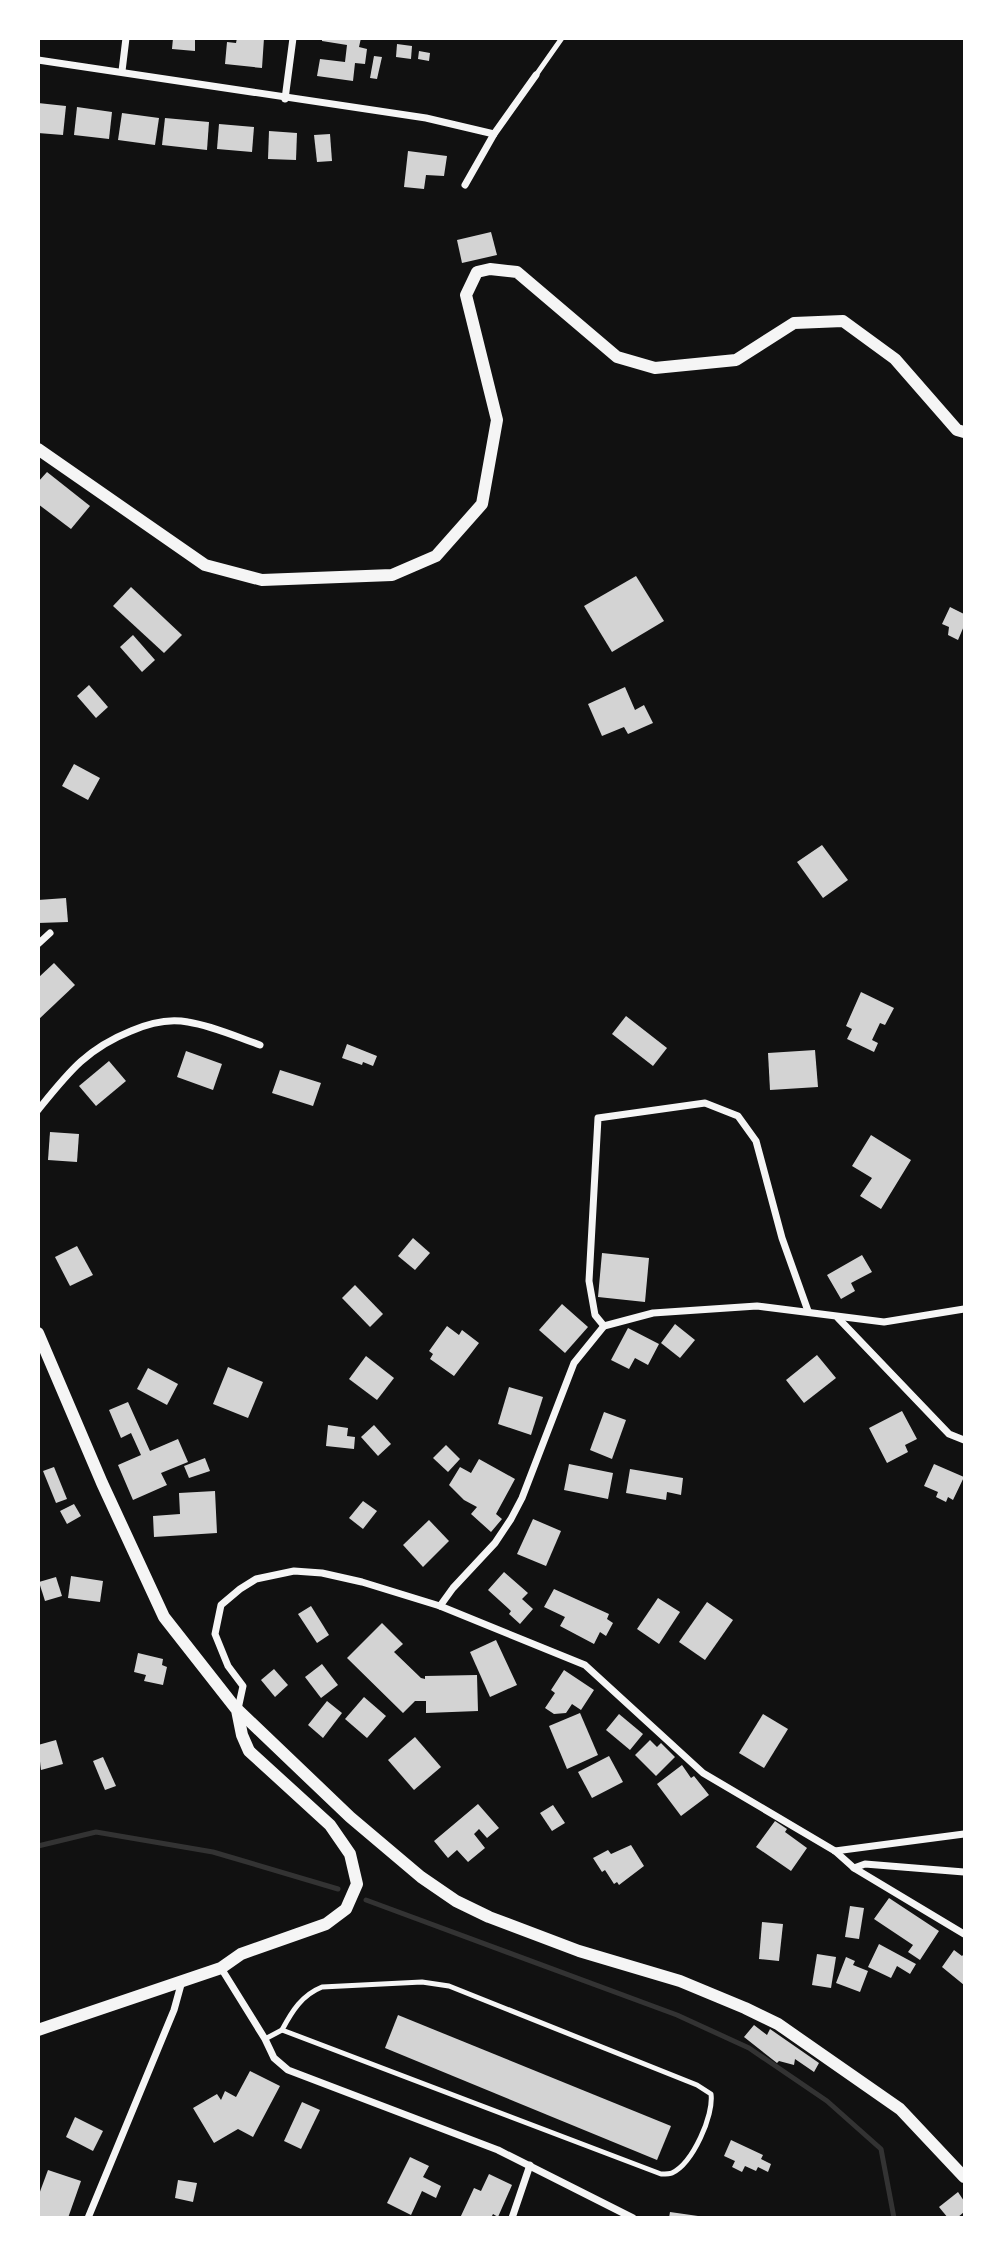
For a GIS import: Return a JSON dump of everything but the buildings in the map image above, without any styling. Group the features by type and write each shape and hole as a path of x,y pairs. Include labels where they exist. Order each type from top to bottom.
{"street":[{"path":"122,71 126,38"},
{"path":"285,99 293,38"},
{"path":"38,60 426,118 494,134"},
{"path":"465,185 494,134 536,75"},
{"path":"38,449 205,565 262,580 392,575 436,556 482,504 497,421 466,295 477,272 490,269 517,272 617,357 655,368 736,360 794,323 843,321 895,359 957,430 964,432"},
{"path":"38,944 50,933"},
{"path":"38,1110 84,1057 107,1041 152,1022 186,1021 260,1045"},
{"path":"604,1326 595,1315 589,1280 598,1118 705,1103 738,1116 756,1141 782,1238 808,1311"},
{"path":"440,1606 495,1543 511,1519 522,1498 574,1363 604,1326 653,1313 757,1306 884,1322 964,1309"},
{"path":"838,1317 949,1434 964,1440"},
{"path":"38,1334 163,1617 237,1710 351,1818 421,1877 456,1901 489,1917 579,1951 681,1981 778,2024 900,2109 964,2177"},
{"path":"38,2030 221,1968 241,1954 326,1924 346,1909 356,1884 350,1854 330,1825 249,1751 242,1735 237,1710 243,1686 228,1666 215,1634 221,1605 240,1589 256,1579 294,1571 322,1573 440,1606 585,1665 702,1773 835,1851 854,1868 964,1934"},
{"path":"835,1851 964,1834"},
{"path":"854,1868 865,1864 964,1872"},
{"path":"221,1968 274,2058 288,2070 530,2165 633,2217"},
{"path":"88,2217 174,2010 182,1982"},
{"path":"512,2217 530,2165"}],"lane":[{"path":"536,75 562,38"},
{"path":"265,2039 282,2030 299,2003 310,1992 322,1987 422,1982 449,1986 697,2085 711,2094 713,2104 700,2141 680,2167 671,2174 661,2174 282,2030"}],"waterway":[{"path":"38,1846 96,1832 213,1852 338,1889"},
{"path":"366,1900 677,2015 749,2048 827,2101 881,2149 894,2218"}]}
